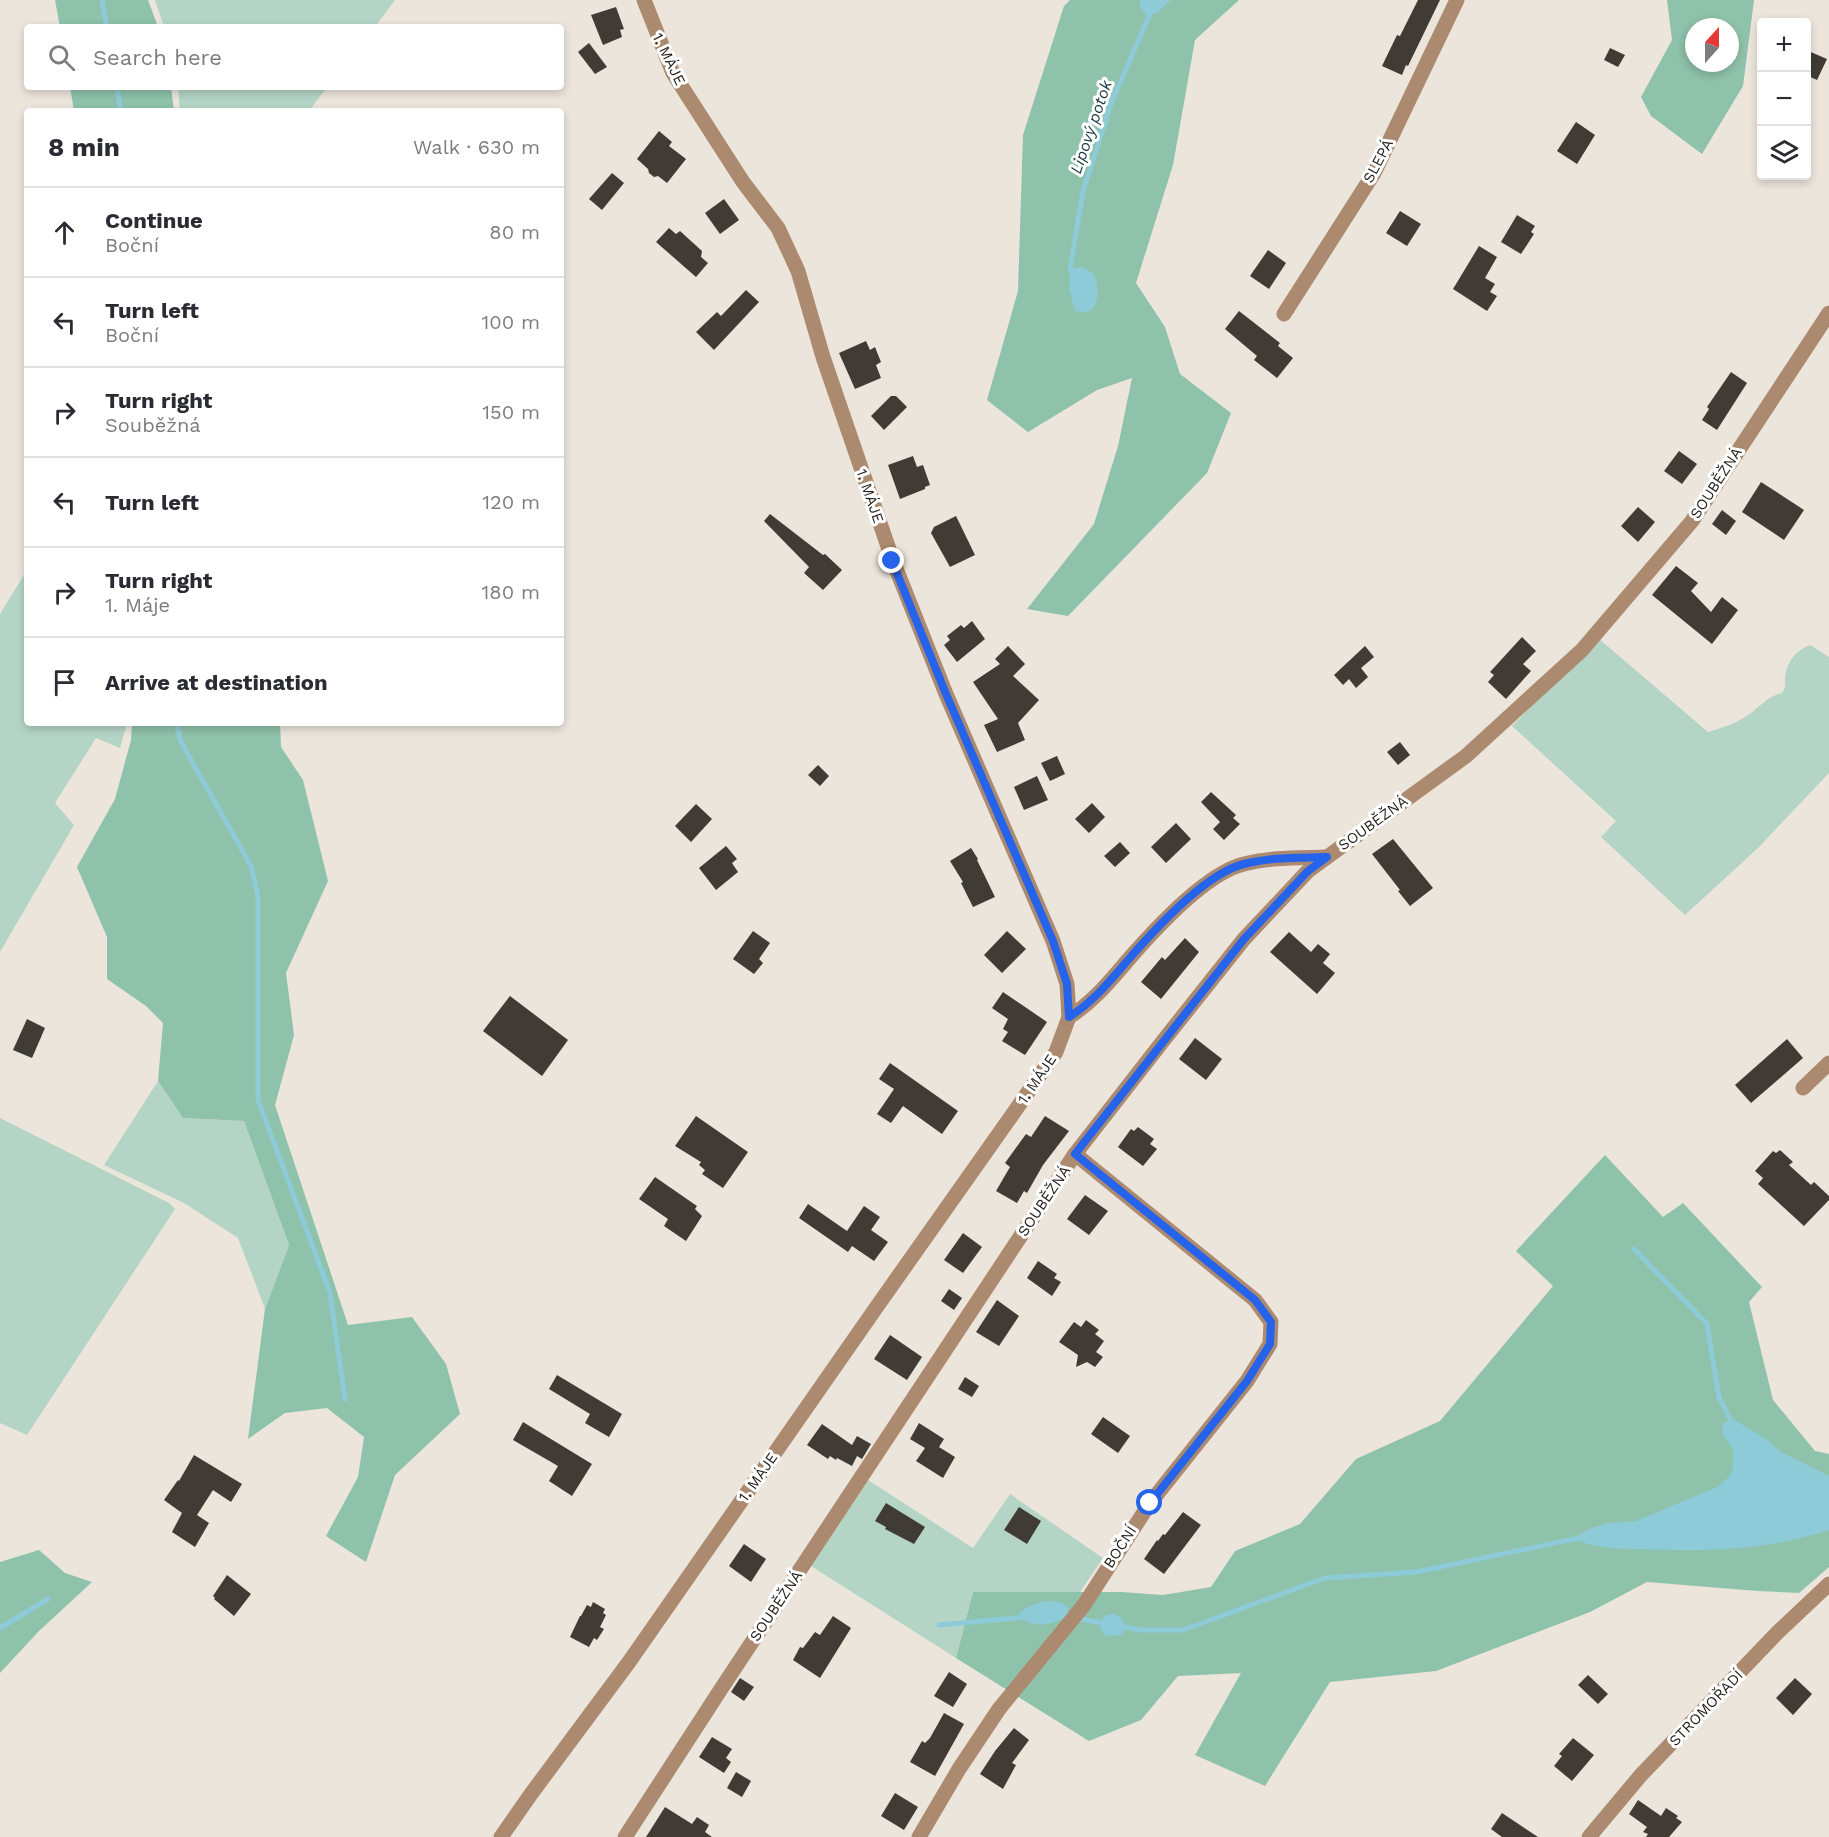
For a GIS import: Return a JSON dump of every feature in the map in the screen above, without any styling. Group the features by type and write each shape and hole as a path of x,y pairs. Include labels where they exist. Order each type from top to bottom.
{"street":[{"name":"1. MÁJE","path":"501,1837 629,1662 1056,1052 1069,1017 1067,984 1053,941 946,694 892,561 823,357 798,270 778,228 743,182 673,73 644,0"},
{"name":"SLEPÁ","path":"1284,314 1374,173 1457,0"},
{"name":"SOUBĚŽNÁ","path":"625,1837 1075,1154 1244,939 1308,871 1466,756 1582,650 1692,521 1829,313"},
{"path":"1069,1017 1087,1006 1153,931 1215,876 1243,864 1281,859 1327,857"},
{"path":"1803,1088 1829,1063"},
{"name":"BOČNÍ","path":"919,1837 959,1769 999,1708 1084,1605 1116,1552 1150,1503 1247,1381 1270,1344 1271,1322 1255,1300 1075,1154"},
{"name":"STROMOŘADÍ","path":"1589,1837 1641,1775 1778,1632 1829,1584"}],"green space":[{"path":"55,0 148,0 157,24 59,24"},
{"path":"155,0 395,0 377,24 163,24"},
{"path":"1070,0 1239,0 1195,40 1173,165 1136,283 1165,327 1180,374 1231,413 1207,473 1068,616 1027,609 1094,524 1118,446 1132,378 1097,390 1028,432 987,400 1018,291 1023,135 1064,6"},
{"path":"1667,0 1754,0 1743,86 1702,154 1651,116 1641,97 1672,40"},
{"path":"70,90 171,90 174,108 74,108"},
{"path":"178,90 325,90 311,108 180,108"},
{"path":"24,575 24,726 126,726 120,748 96,738 55,803 74,825 0,952 0,614"},
{"path":"1598,638 1708,732 1741,719 1769,698 1782,693 1789,663 1805,648 1810,645 1829,657 1829,773 1758,848 1685,915 1601,837 1616,821 1512,726"},
{"path":"132,726 280,726 281,747 303,780 328,881 286,973 294,1035 275,1105 348,1325 412,1317 446,1364 460,1414 395,1475 366,1562 326,1536 358,1477 364,1437 327,1408 285,1413 248,1439 265,1309 289,1245 244,1121 183,1118 158,1081 163,1023 146,1006 107,979 107,937 77,867 115,799 131,740"},
{"path":"158,1081 183,1118 244,1121 289,1245 265,1309 238,1238 184,1203 104,1165"},
{"path":"0,1118 169,1203 175,1209 27,1435 0,1423"},
{"path":"1605,1155 1663,1217 1683,1203 1762,1287 1749,1302 1773,1400 1815,1451 1829,1454 1829,1567 1799,1593 1647,1582 1590,1612 1436,1671 1330,1682 1265,1786 1195,1755 1241,1673 1178,1676 1141,1720 1089,1741 956,1658 973,1592 1121,1592 1163,1595 1211,1587 1235,1551 1300,1524 1356,1459 1440,1421 1553,1286 1516,1251"},
{"path":"868,1480 973,1548 1010,1494 1103,1558 1080,1592 973,1592 956,1658 811,1566"},
{"path":"39,1550 65,1573 92,1582 39,1631 0,1673 0,1562"}],"water":[{"path":"1140,0 1171,0 1157,13 1146,16"},
{"path":"1081,267 1094,274 1097,288 1096,303 1087,312 1075,311 1069,288 1070,269"},
{"path":"1731,1418 1769,1441 1781,1452 1829,1476 1829,1530 1760,1546 1713,1550 1600,1547 1575,1539 1592,1528 1609,1523 1636,1521 1717,1487 1729,1477 1733,1468 1733,1449 1722,1434 1723,1424"},
{"path":"1053,1601 1068,1607 1068,1616 1049,1623 1036,1624 1029,1623 1019,1614 1034,1604"},
{"path":"1114,1614 1121,1617 1125,1628 1123,1635 1107,1636 1101,1631 1099,1622 1106,1615"}],"building":[{"path":"1418,0 1440,0 1402,75 1382,66"},
{"path":"616,7 624,29 620,30 622,37 603,45 591,15"},
{"path":"589,43 607,67 595,74 578,52"},
{"path":"1610,48 1625,55 1618,67 1604,60"},
{"path":"1811,52 1827,59 1817,80 1811,77"},
{"path":"1576,122 1595,135 1577,164 1557,151"},
{"path":"659,131 672,142 669,146 686,159 667,183 649,173 648,169 637,159"},
{"path":"612,173 624,183 602,210 589,199"},
{"path":"724,199 739,220 720,234 705,213"},
{"path":"1400,211 1421,224 1407,246 1386,233"},
{"path":"1517,215 1535,226 1531,232 1534,234 1521,254 1501,242"},
{"path":"669,228 676,234 680,231 702,251 701,257 708,263 696,277 656,242"},
{"path":"1479,246 1497,257 1485,278 1495,284 1490,292 1497,296 1487,311 1453,289"},
{"path":"1268,250 1286,263 1269,289 1250,276"},
{"path":"746,290 759,302 714,350 696,332 717,312 721,316"},
{"path":"1239,311 1280,343 1278,346 1293,358 1277,378 1254,360 1257,356 1225,329"},
{"path":"866,341 870,350 875,347 881,362 876,365 881,378 855,389 839,353"},
{"path":"1731,372 1747,383 1717,430 1702,420 1709,409 1707,407"},
{"path":"891,396 896,396 907,407 884,430 871,416"},
{"path":"1679,451 1697,464 1682,484 1664,471"},
{"path":"913,456 917,467 923,465 930,485 900,499 888,465"},
{"path":"1761,482 1804,510 1784,540 1742,512"},
{"path":"1638,507 1655,522 1638,542 1621,526"},
{"path":"1722,510 1736,521 1726,535 1712,524"},
{"path":"770,514 823,555 825,554 842,570 823,590 804,573 809,567 764,521"},
{"path":"956,516 975,555 950,567 931,533 934,527"},
{"path":"1676,566 1698,583 1691,591 1711,612 1722,597 1738,610 1712,644 1652,595"},
{"path":"972,621 985,639 957,662 944,645 950,640 947,636 961,625 964,628"},
{"path":"1522,637 1536,651 1523,664 1531,671 1506,699 1488,682 1494,675 1490,672"},
{"path":"1008,646 1025,664 1013,676 1039,700 1018,723 1025,740 997,752 984,725 998,719 973,682 1000,664 995,659"},
{"path":"1365,646 1374,657 1361,668 1368,677 1356,688 1349,679 1343,685 1334,675"},
{"path":"1400,742 1410,755 1398,765 1387,752"},
{"path":"1057,756 1065,774 1050,781 1041,763"},
{"path":"818,765 829,776 820,786 808,775"},
{"path":"1037,776 1048,800 1024,810 1014,787"},
{"path":"1211,792 1236,815 1233,818 1240,824 1224,840 1213,829 1220,822 1201,802"},
{"path":"1092,803 1105,817 1089,833 1075,819"},
{"path":"696,804 712,819 691,842 675,826"},
{"path":"1176,823 1191,839 1166,863 1151,847"},
{"path":"1393,839 1433,888 1410,906 1372,854"},
{"path":"1120,842 1130,853 1115,867 1104,856"},
{"path":"726,846 737,859 732,863 738,872 716,890 699,868"},
{"path":"971,848 995,897 973,907 961,883 963,882 950,861"},
{"path":"753,931 770,943 759,959 763,963 754,974 733,959"},
{"path":"1007,931 1026,949 1002,973 984,955"},
{"path":"1289,932 1311,952 1318,944 1330,954 1323,963 1335,973 1317,994 1270,952"},
{"path":"1185,938 1199,952 1161,999 1141,982 1162,957 1165,960"},
{"path":"1003,992 1047,1022 1025,1055 1002,1041 1008,1032 1003,1029 1008,1019 992,1008"},
{"path":"510,996 568,1040 542,1076 483,1031"},
{"path":"27,1019 45,1028 32,1058 13,1050"},
{"path":"1195,1038 1222,1059 1206,1080 1179,1059"},
{"path":"1787,1039 1803,1058 1751,1103 1735,1085"},
{"path":"890,1063 958,1111 942,1134 903,1106 891,1123 877,1114 894,1089 879,1079"},
{"path":"696,1116 748,1152 723,1188 702,1174 705,1170 699,1165 701,1162 675,1146"},
{"path":"1045,1116 1069,1131 1043,1165 1027,1193 1024,1191 1017,1203 996,1191 1010,1167 1005,1163 1026,1134 1031,1137"},
{"path":"1138,1127 1154,1139 1150,1144 1157,1149 1143,1166 1118,1147 1131,1129 1134,1131"},
{"path":"1780,1150 1793,1162 1789,1165 1811,1185 1814,1182 1829,1196 1829,1200 1804,1226 1758,1184 1763,1178 1755,1171 1773,1151 1776,1153"},
{"path":"655,1177 697,1206 695,1209 702,1216 686,1241 664,1226 668,1219 639,1199"},
{"path":"1085,1195 1108,1211 1089,1235 1067,1219"},
{"path":"808,1204 847,1231 864,1206 880,1217 871,1230 888,1242 874,1261 852,1246 848,1252 799,1218"},
{"path":"963,1233 982,1247 963,1273 944,1260"},
{"path":"1038,1261 1057,1274 1054,1278 1061,1282 1052,1296 1027,1278"},
{"path":"949,1289 962,1298 954,1310 941,1301"},
{"path":"997,1300 1019,1316 999,1346 976,1332"},
{"path":"1086,1320 1099,1330 1095,1334 1104,1341 1096,1352 1103,1357 1095,1367 1087,1362 1076,1367 1078,1355 1059,1342 1074,1322 1081,1327"},
{"path":"890,1335 922,1357 907,1380 874,1359"},
{"path":"557,1375 622,1414 609,1437 585,1423 590,1414 549,1389"},
{"path":"965,1377 979,1386 972,1397 958,1389"},
{"path":"1103,1417 1130,1436 1118,1453 1091,1434"},
{"path":"523,1422 592,1464 572,1496 549,1481 558,1466 513,1440"},
{"path":"919,1423 944,1439 939,1447 955,1457 943,1478 916,1461 925,1448 910,1439"},
{"path":"822,1424 852,1445 857,1436 871,1444 862,1459 857,1456 852,1466 837,1458 836,1460 830,1456 828,1459 807,1445"},
{"path":"194,1455 242,1484 231,1502 213,1490 197,1515 209,1523 195,1547 172,1532 182,1513 164,1500 179,1481"},
{"path":"886,1503 925,1527 914,1544 885,1529 886,1527 875,1521"},
{"path":"1019,1507 1041,1521 1027,1544 1004,1530"},
{"path":"1183,1512 1201,1525 1164,1574 1144,1559 1157,1540 1163,1534 1165,1535"},
{"path":"744,1544 766,1559 751,1582 729,1566"},
{"path":"227,1575 251,1594 234,1616 213,1596"},
{"path":"593,1602 605,1609 603,1613 606,1615 600,1627 604,1629 597,1640 594,1638 589,1647 570,1637 587,1605 591,1607"},
{"path":"833,1616 851,1628 820,1678 793,1660 800,1647 803,1648 815,1632 820,1635"},
{"path":"949,1672 967,1684 953,1707 934,1696"},
{"path":"1588,1675 1608,1694 1598,1704 1578,1685"},
{"path":"740,1678 754,1687 744,1701 731,1692"},
{"path":"1795,1678 1812,1694 1793,1715 1776,1698"},
{"path":"944,1713 964,1724 935,1776 910,1762 922,1741 925,1743 930,1738"},
{"path":"1014,1728 1029,1740 1012,1763 1016,1765 1003,1789 980,1774"},
{"path":"712,1737 732,1749 726,1758 731,1762 724,1773 699,1757"},
{"path":"1573,1738 1594,1755 1572,1781 1554,1766 1562,1756 1559,1754"},
{"path":"736,1772 751,1781 742,1797 727,1788"},
{"path":"895,1793 918,1807 904,1830 881,1816"},
{"path":"1638,1800 1661,1816 1666,1808 1678,1816 1676,1818 1682,1822 1669,1837 1646,1837 1648,1834 1643,1832 1647,1827 1629,1814"},
{"path":"665,1807 692,1824 697,1817 709,1825 705,1832 712,1837 646,1837"},
{"path":"1502,1813 1538,1837 1502,1837 1491,1829"}],"waterway":[{"path":"102,0 106,24"},
{"name":"Lipový potok","path":"1070,269 1083,191 1112,101 1156,0"},
{"path":"118,90 120,108"},
{"path":"177,726 181,742 251,866 258,896 258,1100 330,1293 345,1399"},
{"path":"1634,1249 1707,1324 1719,1397 1732,1423"},
{"path":"1119,1626 1140,1630 1183,1630 1325,1578 1416,1572 1579,1538"},
{"path":"0,1628 48,1599"},
{"path":"939,1625 1027,1617"},
{"path":"1075,1618 1107,1624"}],"route":[{"path":"892,561 946,694 1053,941 1067,984 1069,1017 1087,1006 1153,931 1215,876 1243,864 1281,859 1327,857 1308,871 1244,939 1075,1154 1255,1300 1271,1322 1270,1344 1247,1381 1150,1503"}]}
